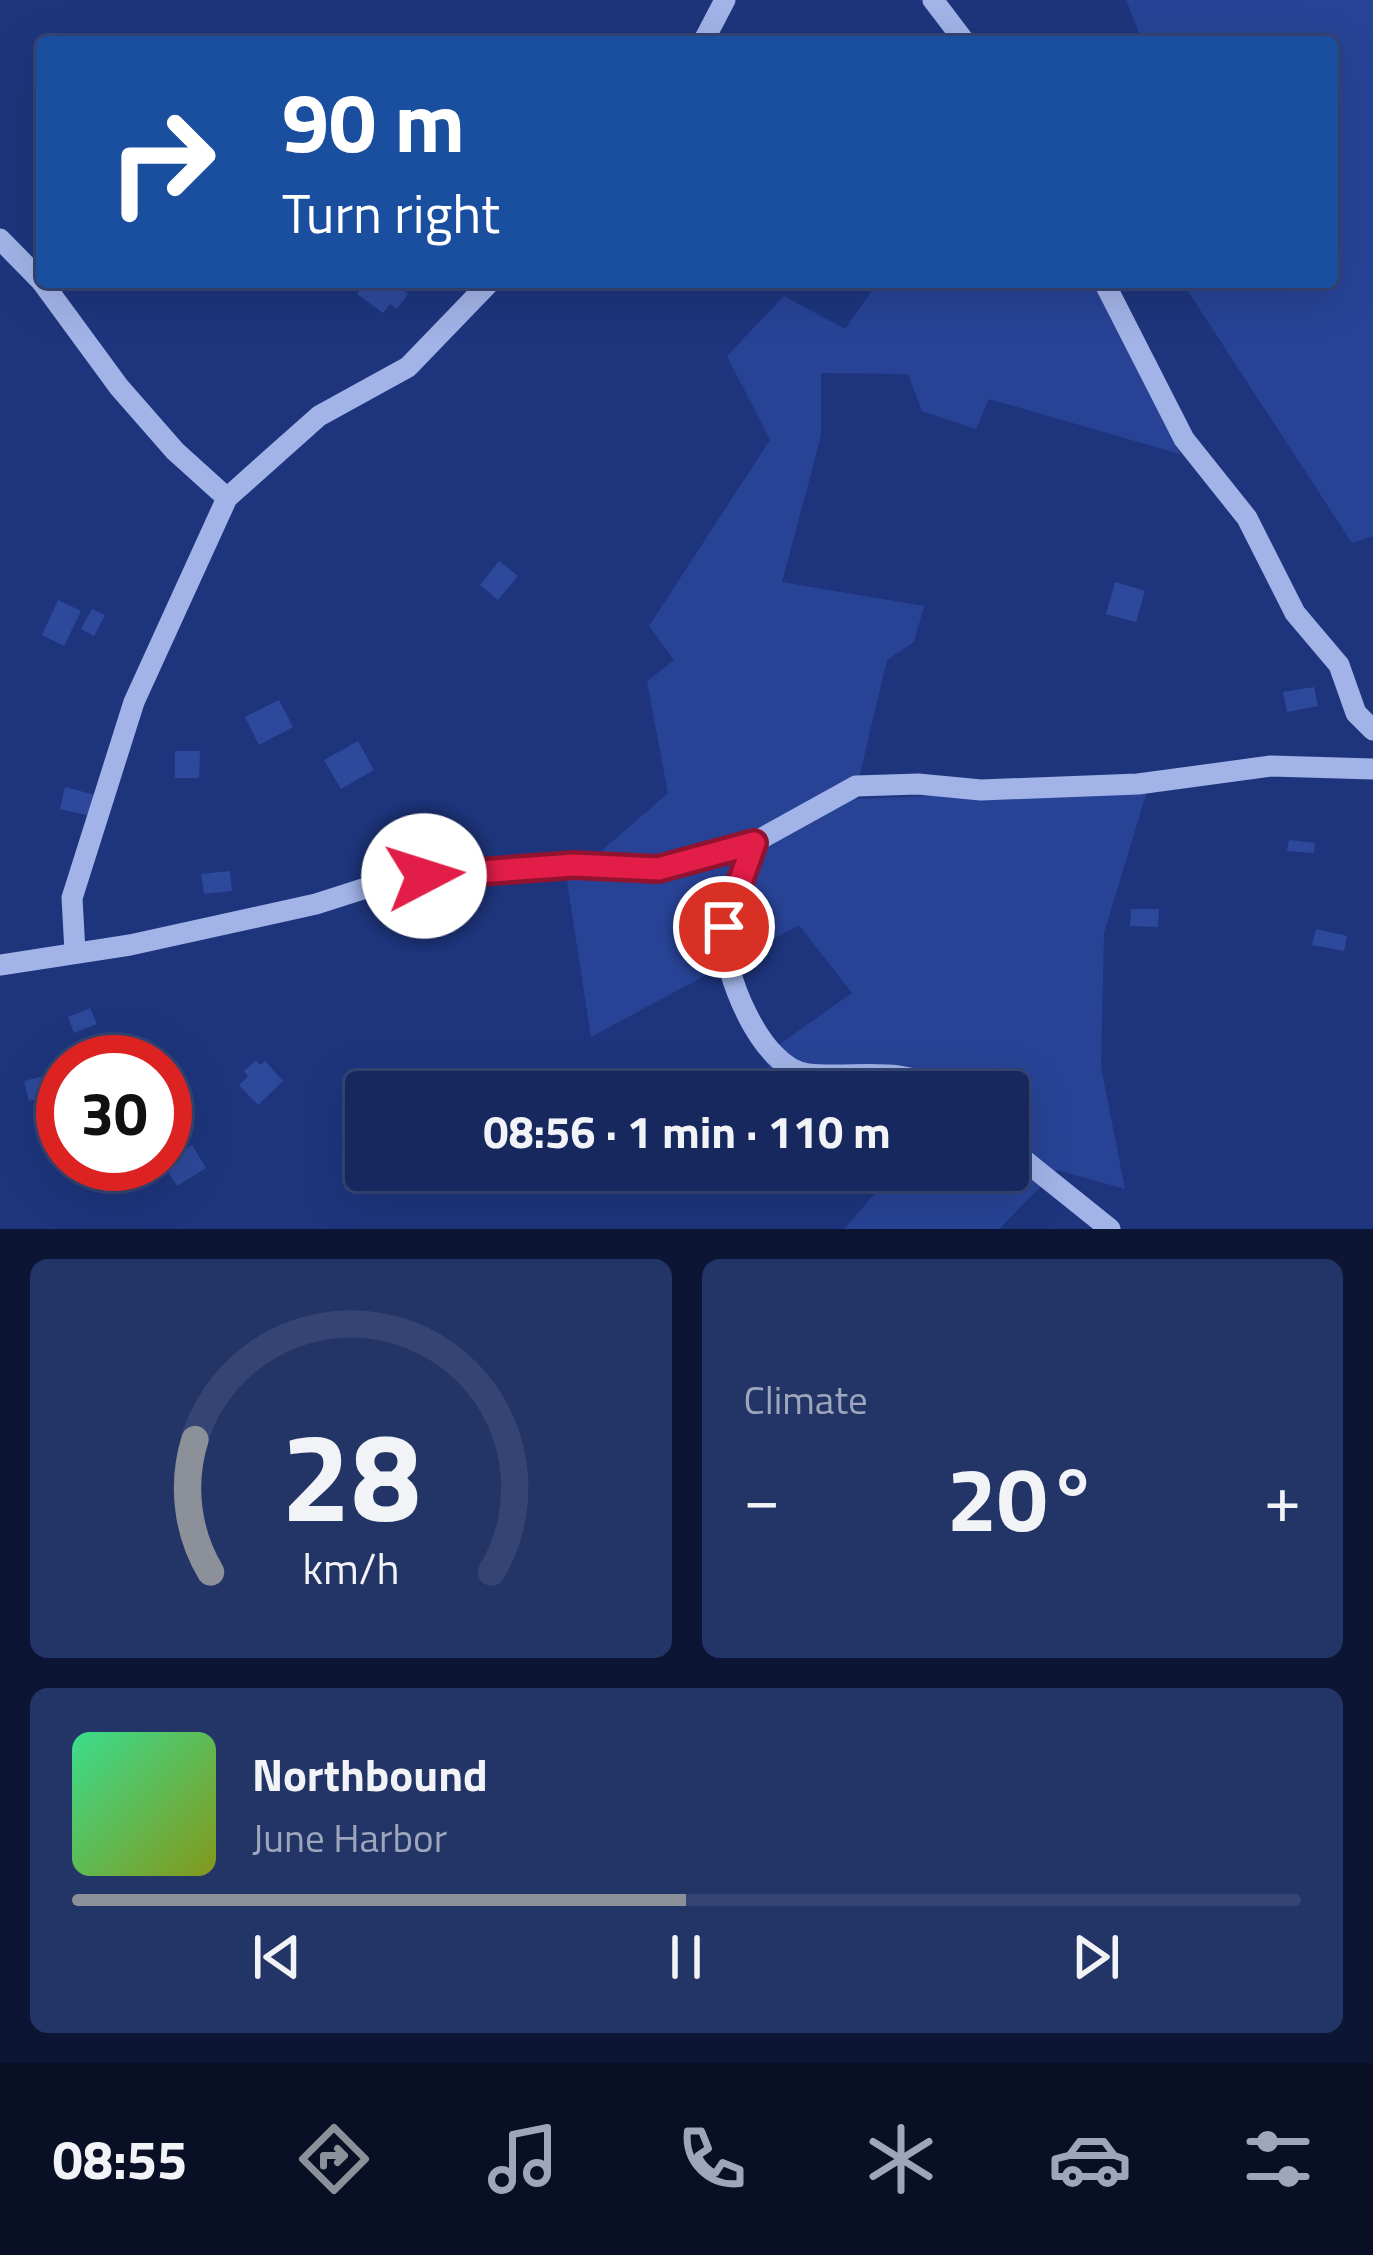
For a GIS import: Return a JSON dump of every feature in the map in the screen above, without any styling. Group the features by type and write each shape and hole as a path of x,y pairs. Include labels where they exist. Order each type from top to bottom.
{"street":[{"path":"706,36 725,0"},
{"path":"933,0 960,36"},
{"path":"0,239 36,276"},
{"path":"47,288 147,419 227,498"},
{"path":"76,952 72,898 134,702 227,498 319,416 408,367 484,288"},
{"path":"1107,288 1184,439 1247,518 1295,613 1339,665 1355,713 1373,730"},
{"path":"0,964 130,945 316,904 394,879 574,865 658,869 754,843 856,786 918,784 981,790 1138,784 1271,766 1373,769"},
{"path":"754,843 724,927 728,973 770,1051 798,1071"},
{"path":"1029,1164 1110,1229"}],"shaded area":[{"path":"1126,0 1373,0 1373,536 1352,543 1186,288 1338,288 1338,36 1141,36"},
{"path":"874,288 1098,288 1180,454 989,399 976,429 922,411 908,374 821,373 821,436 782,582 924,606 914,642 887,660 854,799 1148,788 1104,933 1101,1067 1125,1189 1057,1170 999,1229 844,1229 877,1191 1029,1191 1029,1071 770,1071 763,1056 852,993 799,925 591,1037 567,881 668,793 647,681 674,660 649,626 770,440 727,356 784,296 845,329"}],"building":[{"path":"362,288 401,288 408,294 397,309 390,304 383,313 357,294"},
{"path":"499,561 518,576 498,600 480,585"},
{"path":"1115,582 1145,591 1136,622 1106,614"},
{"path":"58,600 81,611 64,646 42,635"},
{"path":"92,609 105,615 94,636 81,629"},
{"path":"1314,687 1318,706 1287,712 1283,692"},
{"path":"279,700 293,727 259,745 245,717"},
{"path":"358,741 374,770 341,789 324,760"},
{"path":"175,751 200,751 199,778 175,778"},
{"path":"65,787 95,795 90,816 60,809"},
{"path":"1289,840 1315,843 1314,853 1287,851"},
{"path":"230,871 232,891 204,894 201,874"},
{"path":"1131,909 1159,909 1158,927 1130,926"},
{"path":"1316,929 1347,936 1344,951 1312,945"},
{"path":"90,1008 97,1024 74,1033 68,1017"},
{"path":"256,1060 260,1065 265,1061 283,1081 258,1105 239,1085 248,1076 244,1071"},
{"path":"36,1078 36,1099 29,1101 24,1081"},
{"path":"192,1145 206,1168 192,1177"}],"route":[{"path":"424,876 574,865 658,869 754,843 724,927"}]}
